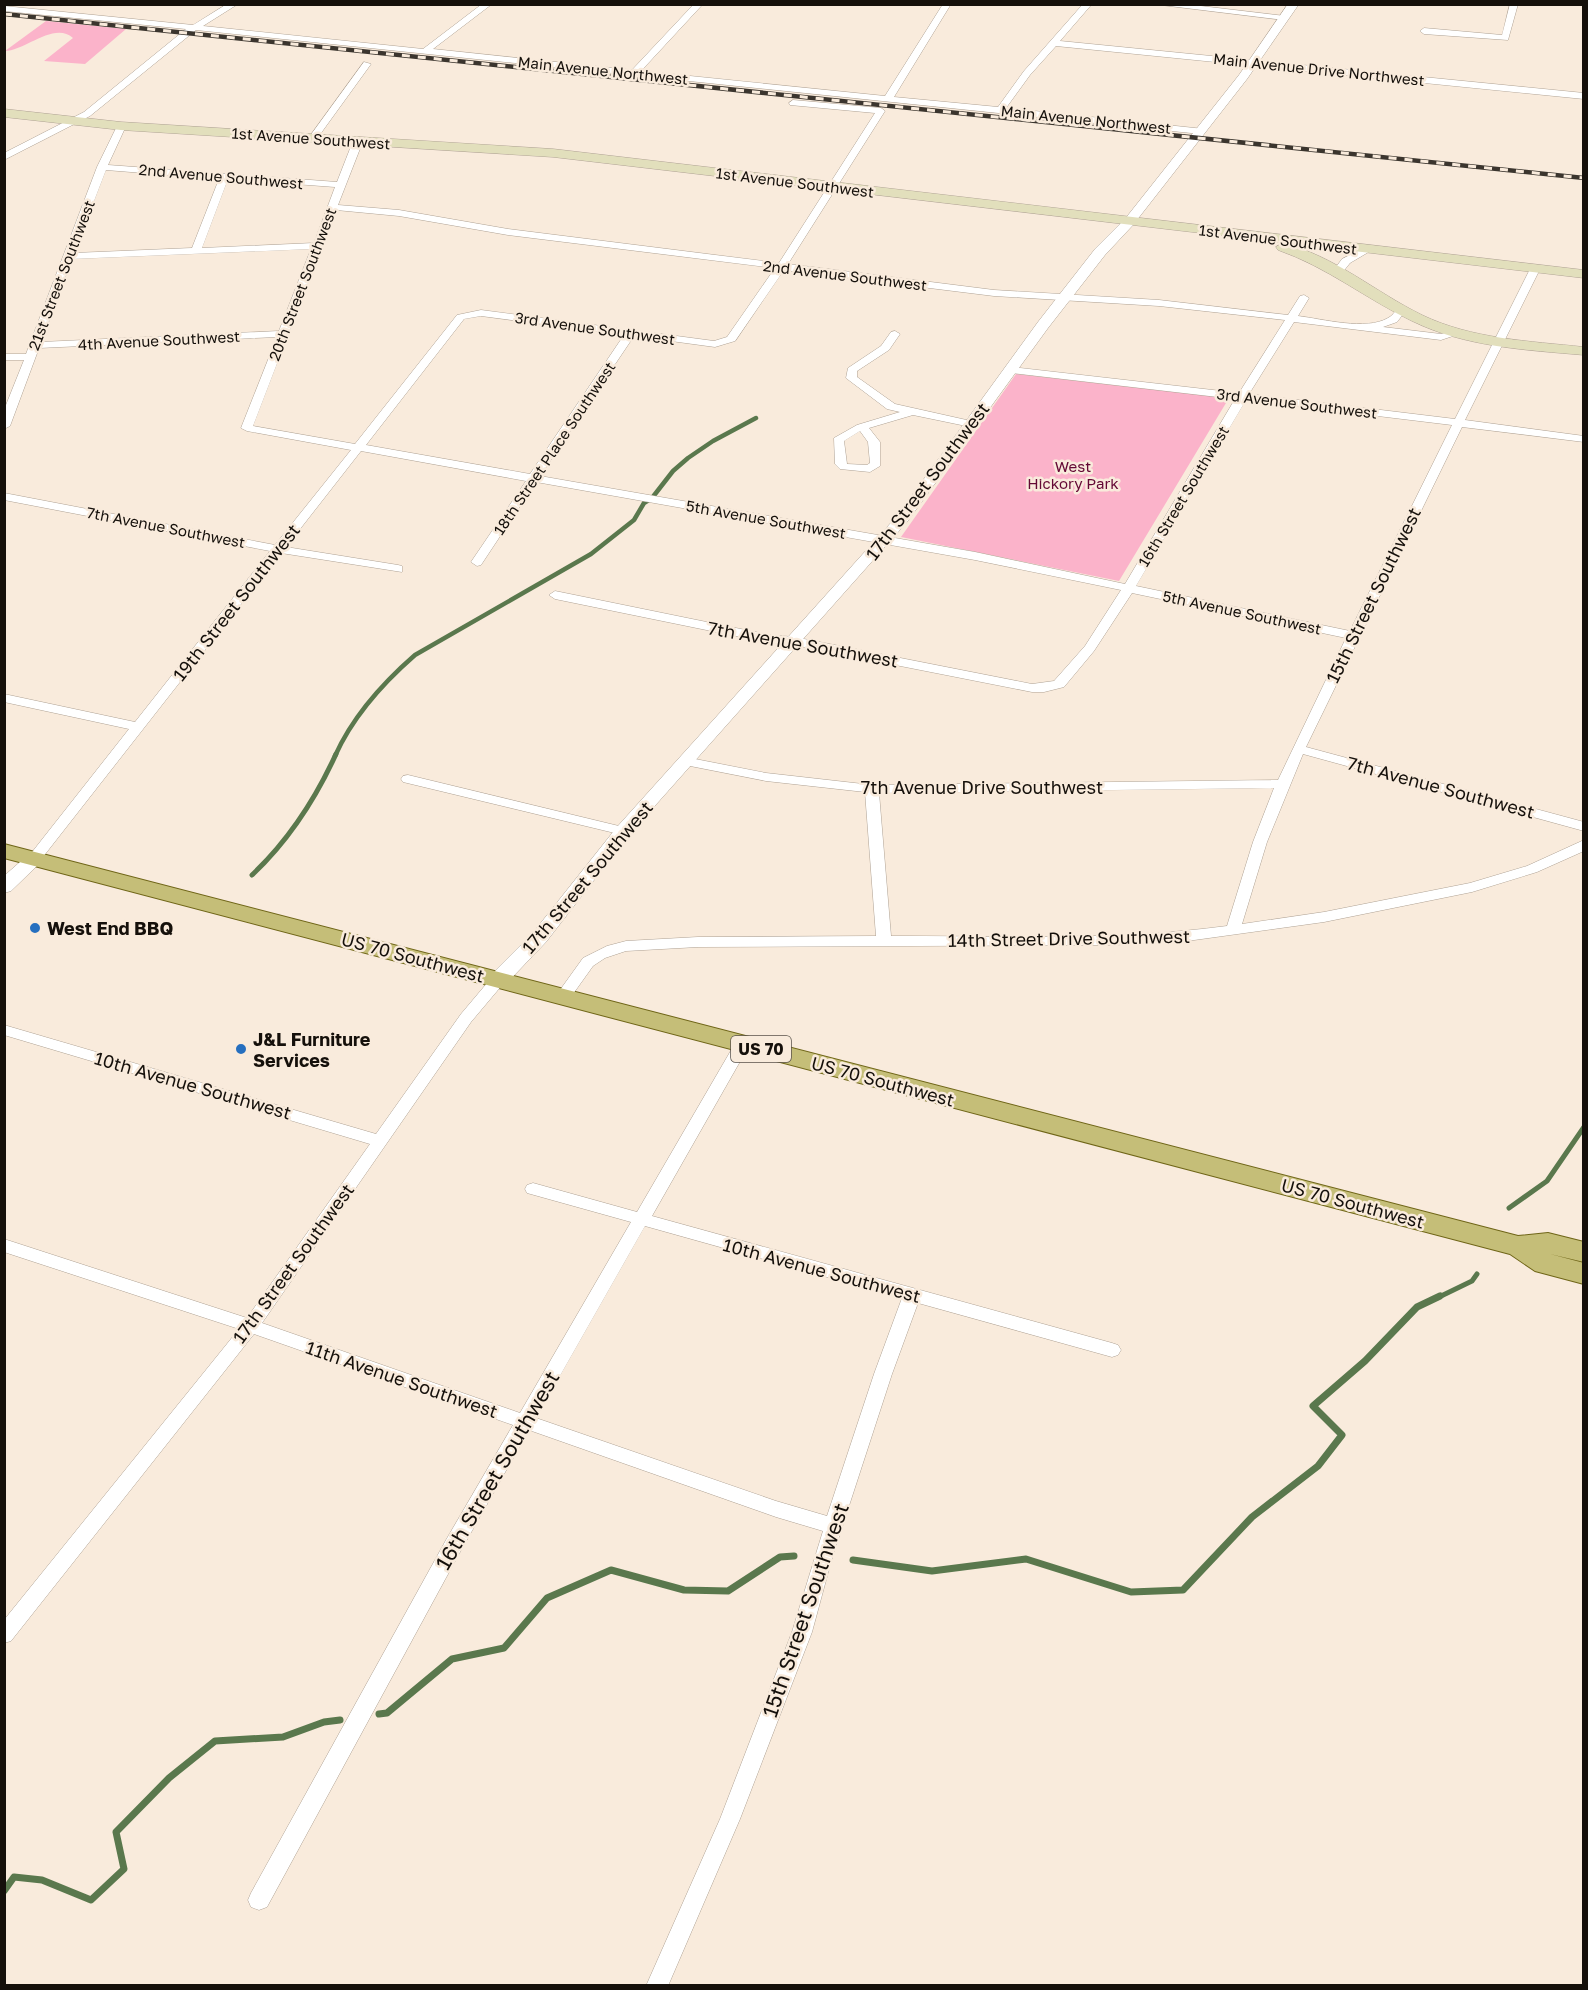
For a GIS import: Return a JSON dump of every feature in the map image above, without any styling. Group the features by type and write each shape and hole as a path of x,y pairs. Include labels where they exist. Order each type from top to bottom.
{"main road":[{"name":"1st Avenue Southwest","path":"4,113 120,126 553,153 1584,274"},
{"name":"2nd Avenue Southwest","path":"1200,230 1248,238 1287,248 1338,271 1418,318 1457,333 1498,341 1584,351"},
{"name":"US 70 Southwest","path":"4,851 1518,1246 1545,1264 1584,1274"},
{"name":"US 70 Southwest","path":"1518,1246 1548,1243 1584,1252"}],"street":[{"path":"4,157 99,105 190,30 234,4"},
{"path":"424,52 488,4"},
{"path":"634,73 699,4"},
{"path":"888,99 947,4"},
{"path":"1000,111 1026,75 1088,4"},
{"path":"1157,4 1285,18"},
{"name":"17th Street Southwest","path":"4,1635 249,1327 466,1018 498,980 539,938 623,831 885,539 1063,299 1100,252 1129,222 1198,134 1254,62 1294,4"},
{"path":"1424,31 1504,38 1514,4"},
{"name":"Main Avenue Northwest","path":"8,7 190,30 888,99 1198,134"},
{"name":"Main Avenue Drive Northwest","path":"1054,43 1584,96"},
{"path":"313,138 346,96 367,64"},
{"path":"781,267 881,111 793,103"},
{"name":"21st Street Southwest","path":"4,426 102,167 120,126"},
{"name":"20th Street Southwest","path":"247,428 358,141"},
{"name":"2nd Avenue Southwest","path":"102,167 340,185"},
{"path":"196,250 224,177"},
{"name":"2nd Avenue Southwest","path":"332,207 399,213 508,232 994,293 1063,299 1097,298 1161,303 1441,337 1457,333"},
{"path":"69,256 317,246"},
{"path":"1338,271 1346,261 1366,250"},
{"name":"3rd Avenue Southwest","path":"465,315 481,313 715,344 724,343 731,339 781,267"},
{"name":"15th Street Southwest","path":"1233,929 1240,902 1282,784 1298,749 1352,635 1535,269"},
{"name":"16th Street Southwest","path":"1052,687 1066,678 1090,648 1128,589 1202,461 1304,298"},
{"name":"2nd Avenue Southwest","path":"1359,328 1386,324 1393,320 1402,309"},
{"name":"19th Street Southwest","path":"4,887 34,859 357,448 461,317 465,315"},
{"name":"18th Street Place Southwest","path":"477,562 631,333"},
{"name":"4th Avenue Southwest","path":"35,345 282,334"},
{"path":"895,334 885,348 856,366 850,374 851,378 884,403 912,412 971,424"},
{"path":"4,357 31,357"},
{"name":"3rd Avenue Southwest","path":"1011,370 1244,396 1584,439"},
{"path":"863,427 912,412"},
{"name":"5th Avenue Southwest","path":"247,428 885,539 1352,635"},
{"name":"7th Avenue Southwest","path":"4,496 277,549 398,569"},
{"name":"7th Avenue Southwest","path":"555,596 1032,688 1052,687"},
{"path":"4,698 138,727"},
{"name":"7th Avenue Southwest","path":"1298,749 1584,827"},
{"name":"7th Avenue Drive Southwest","path":"685,761 715,769 766,777 872,789 1282,784"},
{"path":"408,779 623,831"},
{"path":"872,789 884,941"},
{"name":"14th Street Drive Southwest","path":"563,997 588,963 604,953 630,946 698,942 1112,940 1187,936 1324,917 1472,886 1532,869 1568,854 1584,844"},
{"name":"10th Avenue Southwest","path":"4,1030 381,1141"},
{"name":"16th Street Southwest","path":"259,1900 523,1421 642,1221 742,1044"},
{"name":"10th Avenue Southwest","path":"533,1189 1112,1350"},
{"name":"11th Avenue Southwest","path":"4,1245 164,1296 776,1509 833,1526"},
{"name":"15th Street Southwest","path":"657,1986 735,1808 802,1632 833,1526 883,1374 912,1295"}],"green space":[{"path":"46,21 126,29 85,64 44,61 73,38 65,34 48,35 13,50 5,51"},
{"name":"West Hickory Park","path":"1016,374 1229,398 1119,581 901,537"}],"waterway":[{"path":"252,875 300,819 360,714 392,677 415,655 591,554 634,520 644,503 652,498 673,471 688,458 713,441 756,418"},
{"path":"1509,1208 1547,1181 1584,1127"},
{"path":"1437,1298 1472,1281 1477,1274"},
{"path":"853,1560 932,1571 1026,1559 1131,1592 1183,1590 1252,1517 1318,1466 1342,1435 1313,1406 1365,1361 1417,1307 1440,1296"},
{"path":"379,1714 387,1713 452,1659 504,1648 547,1598 611,1570 684,1590 728,1591 780,1557 794,1556"},
{"path":"4,1891 14,1877 42,1880 91,1900 124,1869 116,1832 169,1778 215,1741 283,1737 324,1722 340,1720"}],"railway":[{"path":"4,14 1584,178"}],"place":[{"name":"West End BBQ","path":"35,928"},
{"name":"J&L Furniture Services","path":"241,1049"}]}
